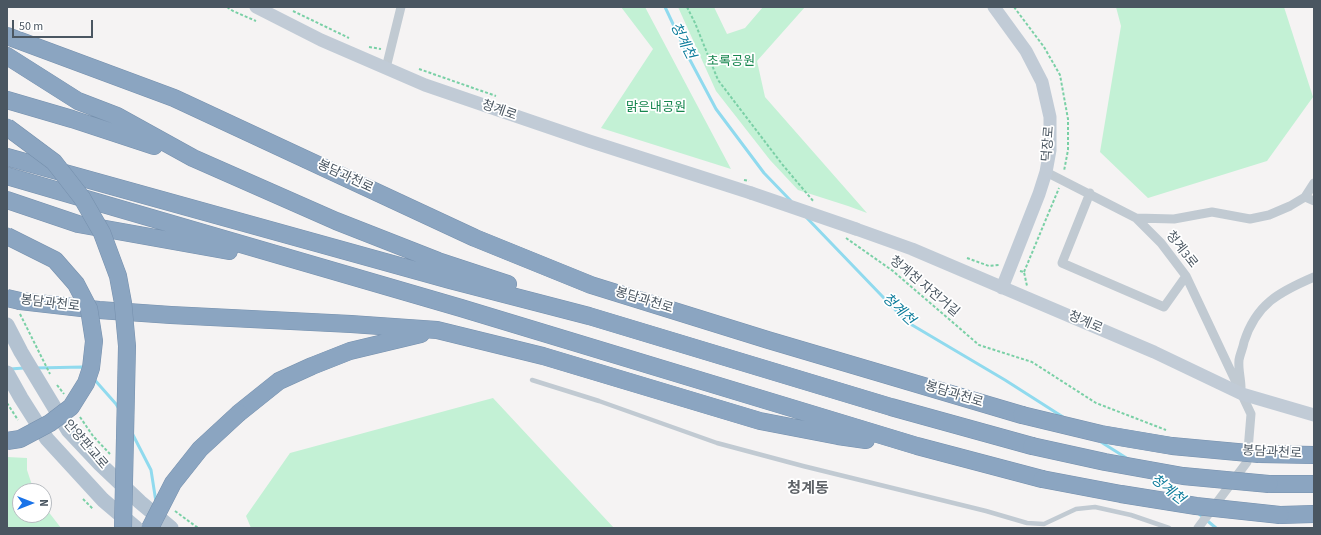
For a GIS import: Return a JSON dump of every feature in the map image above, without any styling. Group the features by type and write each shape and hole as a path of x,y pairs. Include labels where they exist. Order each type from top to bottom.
{"highway":[{"name":"봉담과천로","path":"7,36 174,98 475,238 591,285 1022,415 1101,434 1253,458 1314,455"},
{"path":"7,56 78,101 117,116 193,158 336,221 438,261 554,300 589,316"},
{"path":"7,100 72,119 193,158"},
{"path":"7,127 54,162 82,198 102,233 118,276 123,303 127,346 123,528"},
{"path":"7,156 450,280 589,316 891,407 1032,446 1105,462 1183,476 1269,484 1314,484"},
{"name":"봉담과천로","path":"7,176 468,310 917,446 1042,479 1120,494 1173,502 1280,515 1314,514"},
{"path":"7,200 78,224 313,266"},
{"path":"7,236 55,260 76,284 89,309 94,341 91,368 71,407 50,423 20,439 7,441"},
{"name":"봉담과천로","path":"16,304 171,315 437,330 543,356 760,421 838,436 917,446"},
{"path":"150,528 178,477 200,449 239,413 279,380 350,351 437,330"}],"main road":[{"name":"안양판교로","path":"7,325 21,352 68,430 100,464 171,528"},
{"name":"안양판교로","path":"7,373 47,439 103,500 136,528"}],"street":[{"name":"청계로","path":"256,7 321,40 425,86 581,139 751,193 912,249 1154,352 1242,394 1314,415"},
{"path":"386,68 401,7"},
{"name":"덕장로","path":"994,7 1026,51 1042,82 1050,117 1050,150 1046,172 1039,194 1002,288"},
{"name":"청계3로","path":"1046,172 1090,193 1136,218 1161,243 1186,276 1251,414 1253,458"},
{"path":"1136,218 1174,219 1212,212 1250,219 1270,215 1290,206 1305,197 1314,183"},
{"path":"1090,193 1062,263 1164,307 1186,276"},
{"path":"1305,197 1314,201"},
{"path":"1242,394 1239,360 1248,329 1260,310 1273,298 1314,277"},
{"path":"1198,528 1253,458"}],"lane":[{"path":"532,380 599,401 716,443 1028,523 1044,524 1076,509 1095,507 1131,515 1169,528"}],"path":[{"path":"687,7 718,80 782,164 815,204"},
{"path":"291,10 354,41"},
{"path":"368,47 390,52"},
{"path":"417,68 499,97"},
{"name":"청계천 자전거길","path":"844,236 893,271 979,345 1032,362 1096,403 1169,432"},
{"path":"16,304 51,374"},
{"path":"54,381 67,399"},
{"path":"76,412 93,436 114,459"},
{"path":"172,509 198,528"}],"green space":[{"name":"맑은내공원","path":"621,7 645,7 731,169 601,128 653,49"},
{"name":"초록공원","path":"678,7 714,7 727,34 745,28 763,7 805,7 757,61 765,97 867,213 798,190 770,160 716,91"},
{"path":"1116,7 1284,7 1313,97 1267,161 1148,198 1100,152 1121,26"},
{"path":"493,398 614,528 251,528 246,516 290,453"},
{"path":"7,457 27,458 27,470 31,483 12,483 12,523 52,523 52,516 61,528 7,528"}],"waterway":[{"name":"청계천","path":"665,7 690,60 716,109 764,173 791,201"},
{"name":"청계천","path":"806,217 907,322 1005,380 1063,417"},
{"path":"36,368 83,367 85,369"},
{"path":"10,369 24,368"},
{"path":"93,378 119,409"},
{"path":"132,433 151,470 156,502"},
{"name":"청계천","path":"1101,442 1128,459"},
{"name":"청계천","path":"1152,477 1176,496"},
{"name":"청계천","path":"1198,513 1216,528"}],"district":[{"name":"청계동","path":"808,490"}]}
